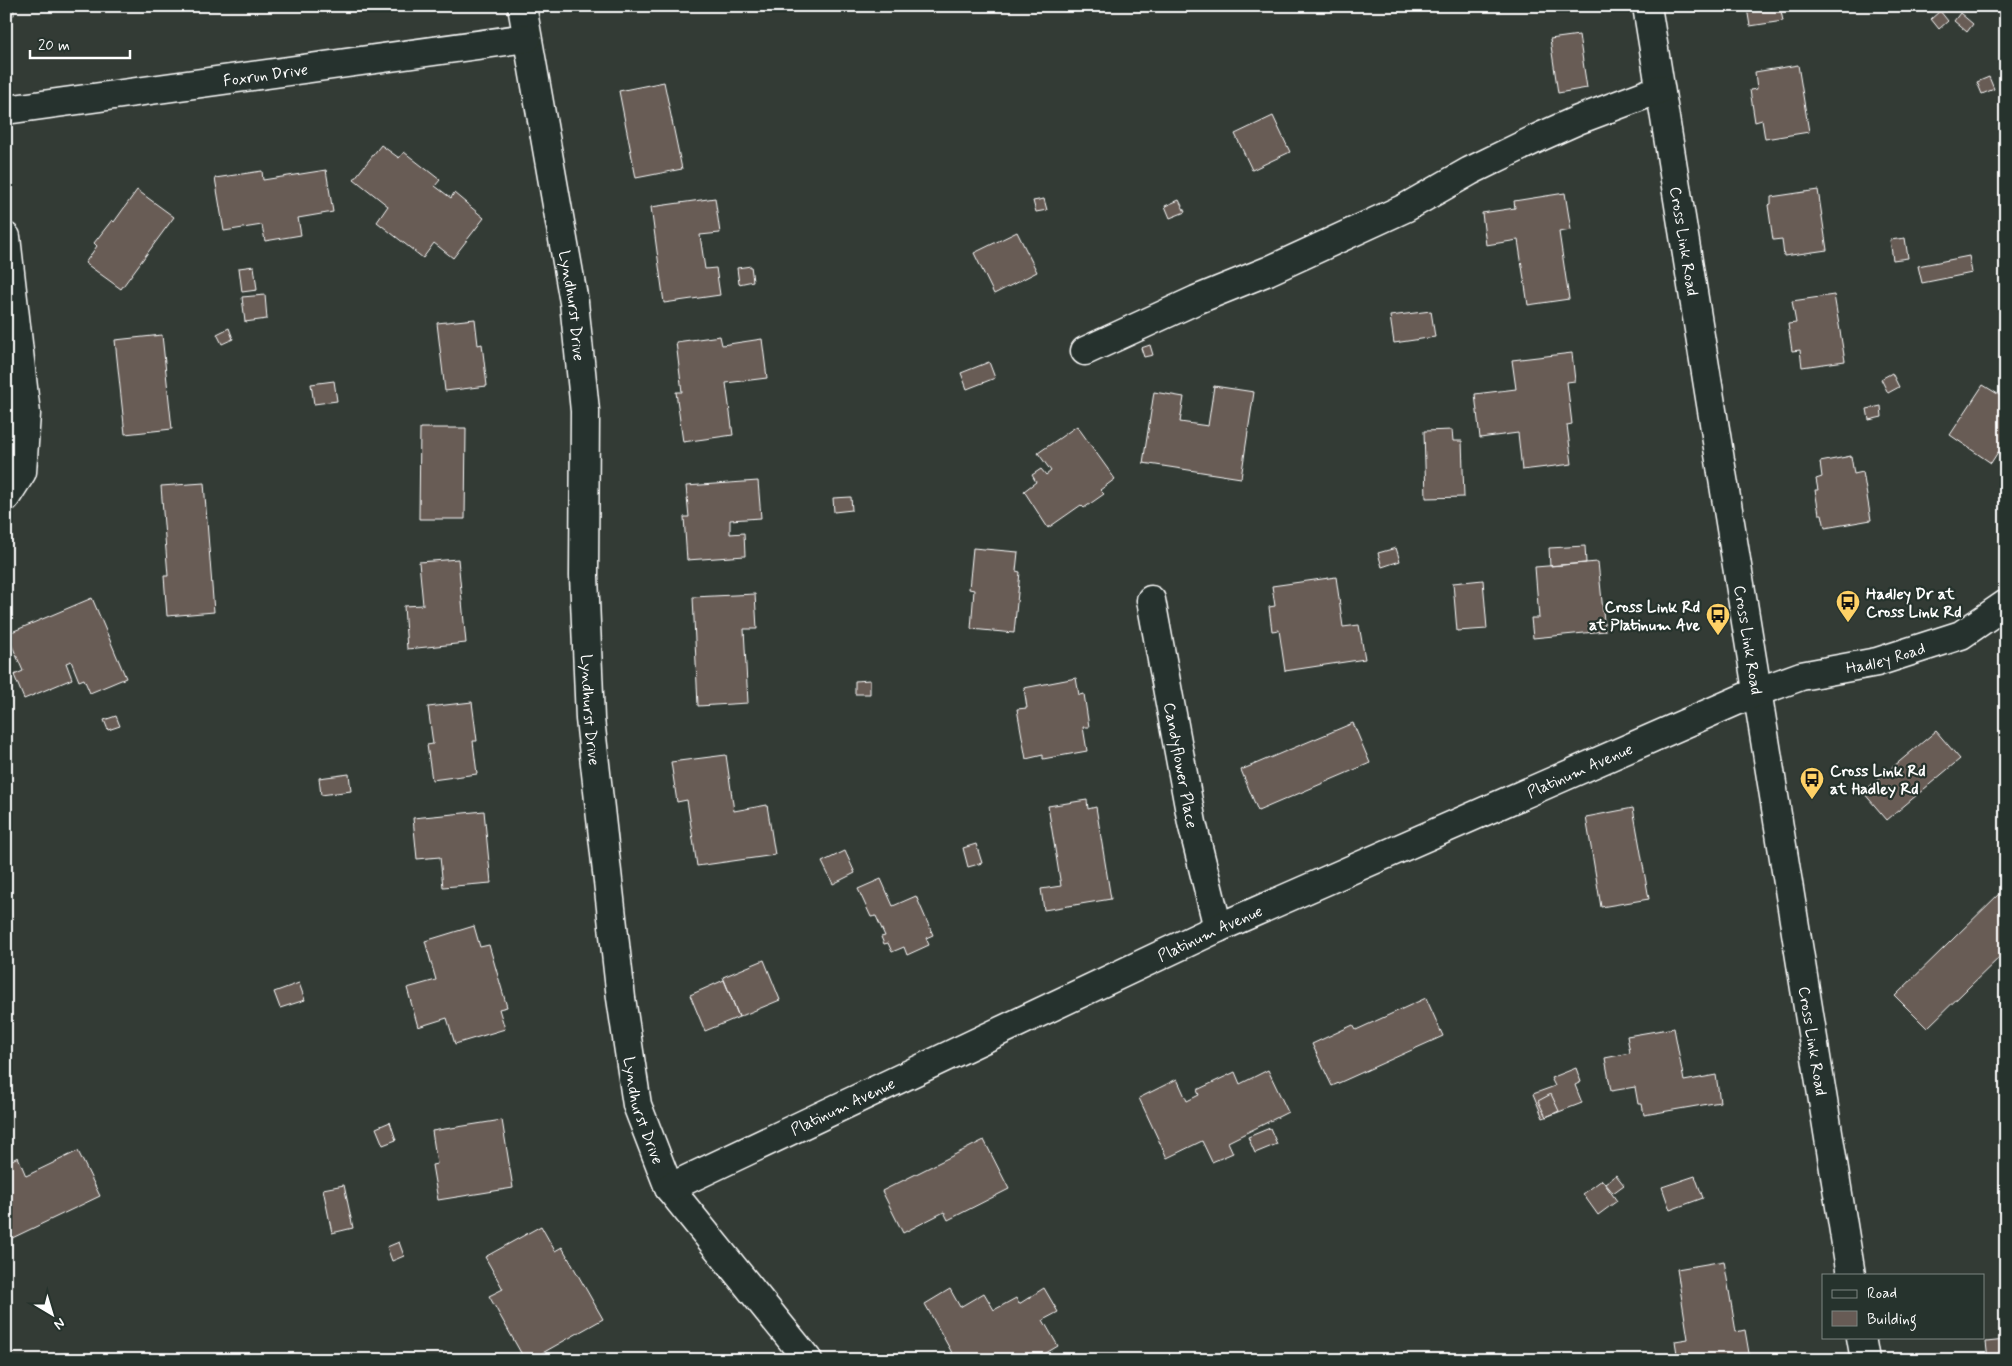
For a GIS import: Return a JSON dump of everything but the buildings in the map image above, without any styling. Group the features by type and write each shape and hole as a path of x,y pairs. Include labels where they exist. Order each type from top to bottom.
{"street":[{"name":"Lyndhurst Drive","path":"522,6 574,302 585,411 584,576 590,719 621,998 637,1105 669,1188 808,1360"},
{"name":"Cross Link Road","path":"1647,6 1851,1274"},
{"name":"Foxrun Drive","path":"6,110 527,38"},
{"path":"1085,351 1196,300 1268,271 1405,208 1470,171 1542,136 1578,120 1660,90"},
{"path":"6,237 26,414 22,472 6,497"},
{"name":"Candyflower Place","path":"1151,600 1192,823 1218,928"},
{"name":"Hadley Road","path":"1757,692 1801,676 1877,662 1962,635 2006,604"},
{"name":"Platinum Avenue","path":"669,1188 1218,928 1757,692"},
{"path":"1861,1338 1865,1360"}],"place":[{"name":"Hadley Dr at Cross Link Rd","path":"1848,623"},
{"name":"Cross Link Rd at Platinum Ave","path":"1718,636"},
{"name":"Cross Link Rd at Hadley Rd","path":"1812,800"}]}
